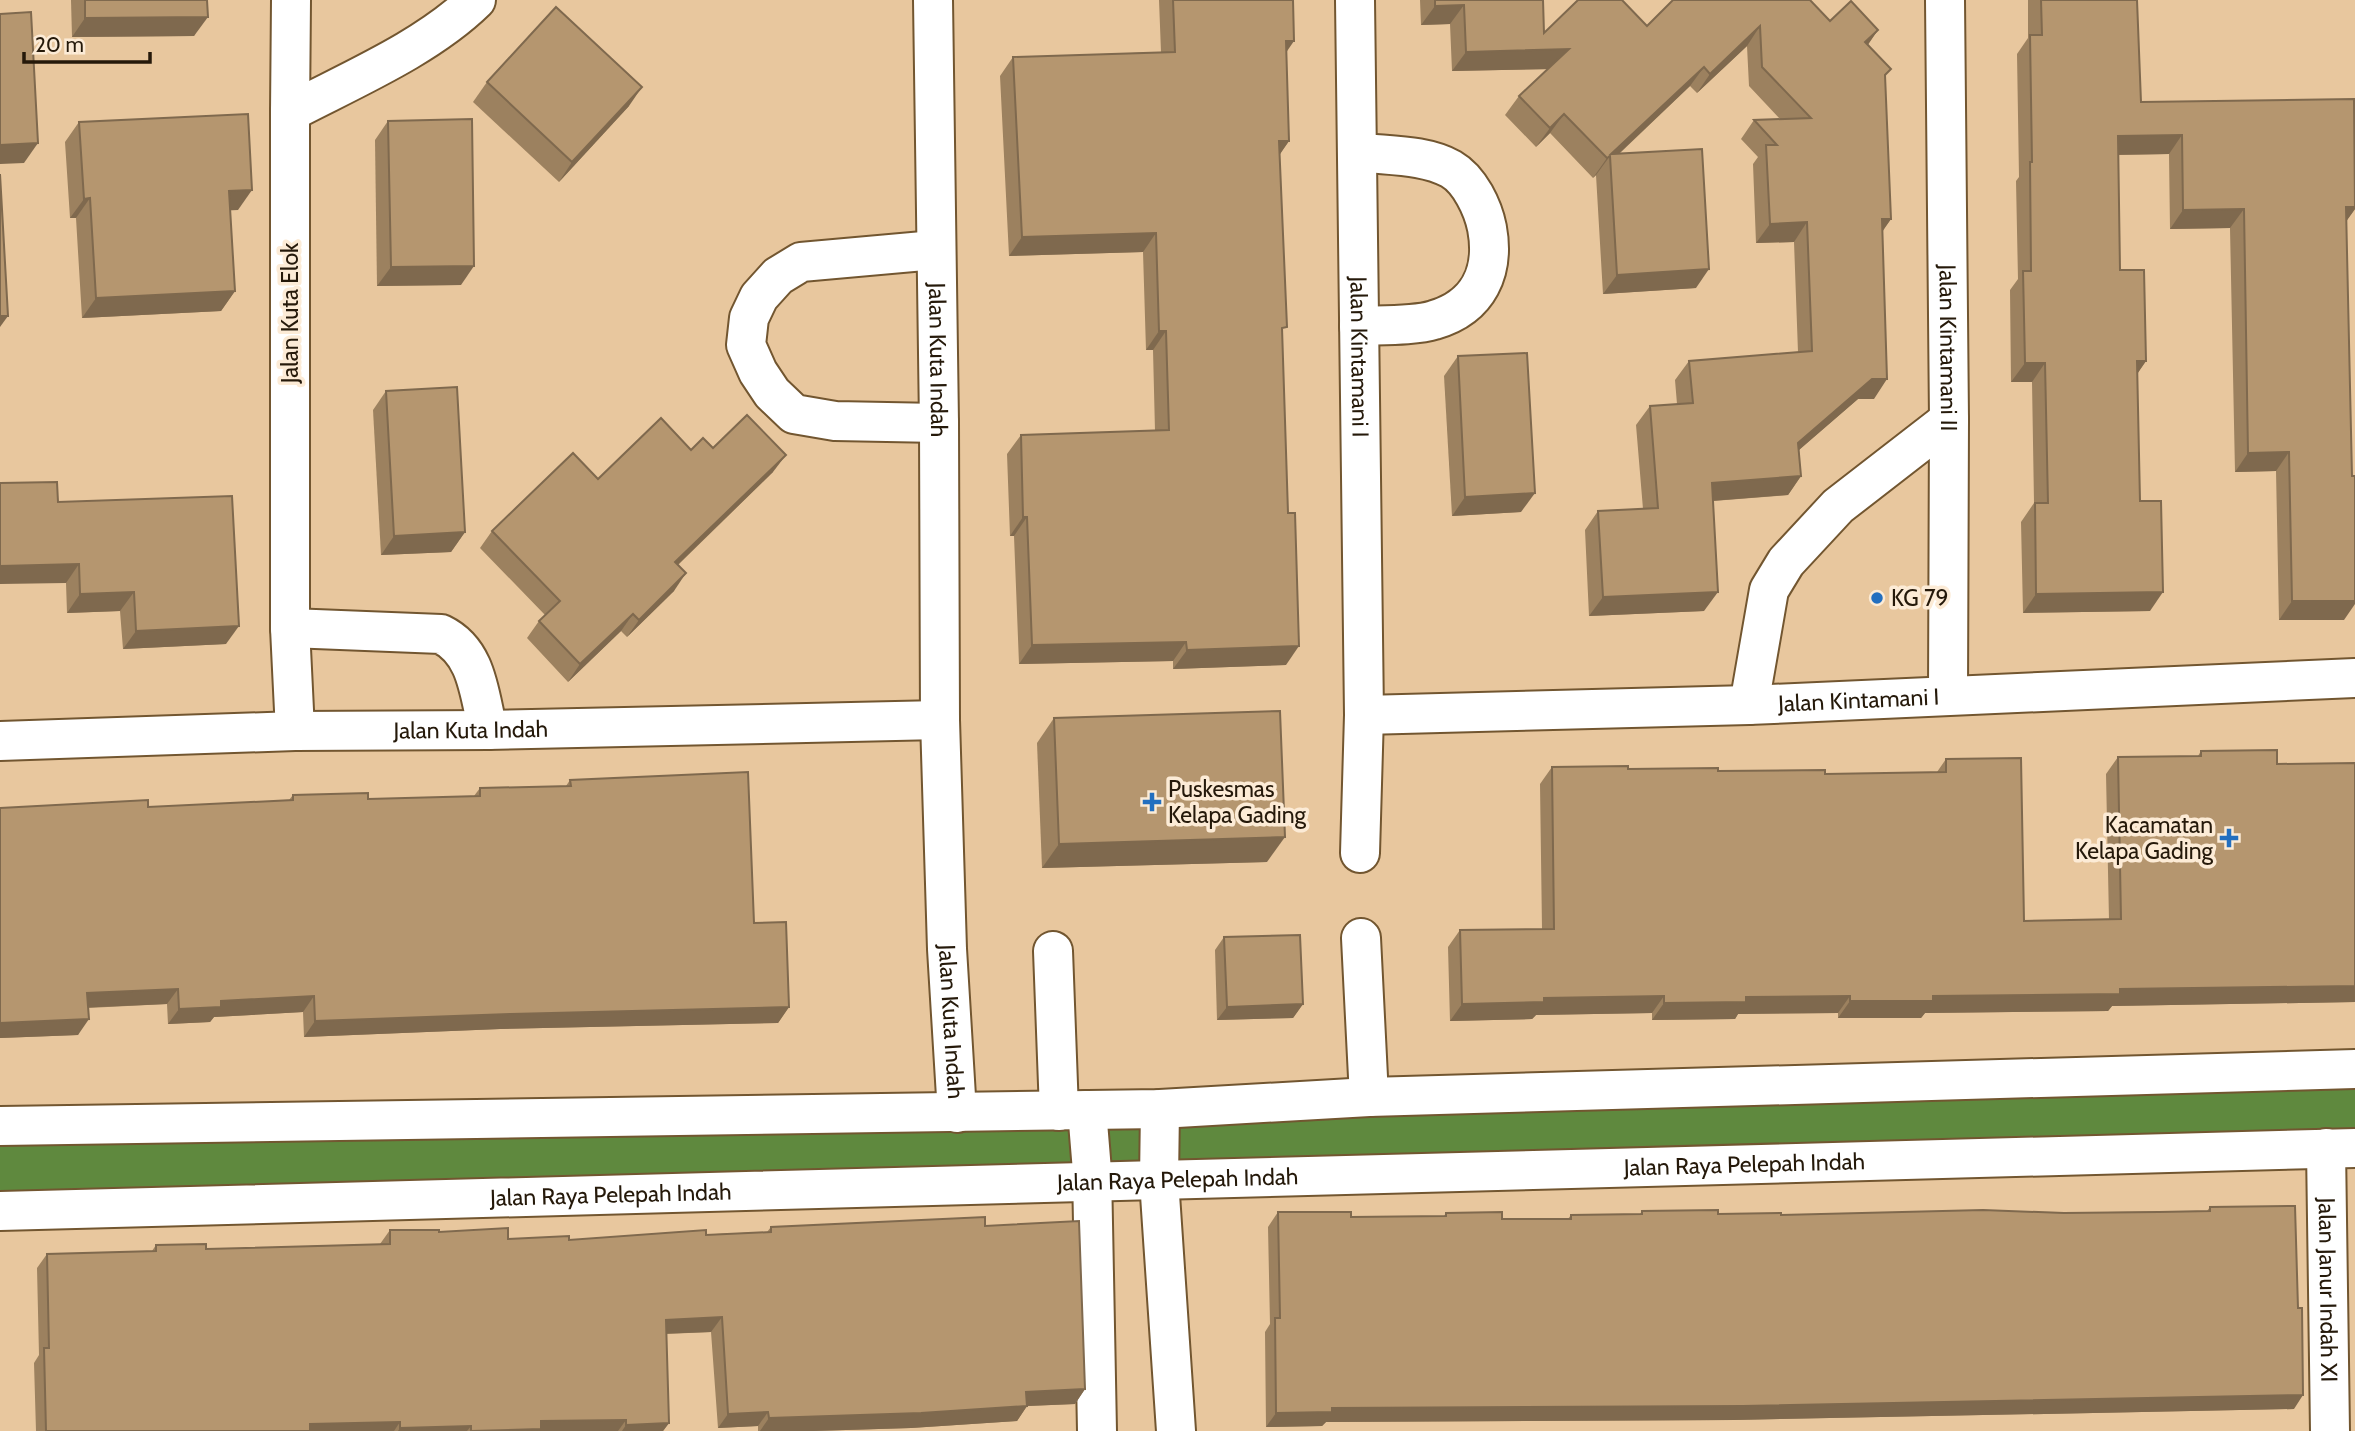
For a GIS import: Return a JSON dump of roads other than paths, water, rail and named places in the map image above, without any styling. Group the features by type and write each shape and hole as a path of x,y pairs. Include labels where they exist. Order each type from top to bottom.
{"street":[{"name":"Jalan Kuta Elok","path":"291,0 290,628 295,731"},
{"path":"290,112 422,41 456,19 476,0"},
{"name":"Jalan Kuta Indah","path":"933,0 940,720 947,949 969,1113"},
{"name":"Jalan Kintamani I","path":"1355,0 1364,715 1360,853"},
{"name":"Jalan Kintamani II","path":"1945,0 1949,420 1948,695"},
{"path":"1357,152 1433,160 1455,171 1471,190 1485,219 1490,247 1485,279 1473,297 1453,312 1433,321 1359,326"},
{"path":"935,250 801,262 778,276 759,297 749,318 746,345 758,372 772,393 794,414 835,421 939,423"},
{"path":"1749,705 1769,590 1786,562 1838,506 1949,420"},
{"path":"290,628 441,634 455,640 472,665 488,730"},
{"name":"Jalan Kintamani I","path":"1364,715 1749,705 2355,678"},
{"name":"Jalan Kuta Indah","path":"0,741 295,731 488,730 940,720"},
{"path":"1362,938 1369,1097"},
{"path":"1053,951 1079,1116 1092,1176 1097,1431"},
{"path":"0,1126 969,1113 1160,1116 1369,1097 2355,1069"},
{"path":"1160,1116 1159,1173 1176,1431"},
{"name":"Jalan Raya Pelepah Indah","path":"0,1211 1159,1173 2341,1148"},
{"name":"Jalan Janur Indah XI","path":"2330,1431 2341,1148"}],"waterway":[{"path":"0,1162 1012,1147 2355,1117"}],"place":[{"name":"KG 79","path":"1877,598"},
{"name":"Puskesmas Kelapa Gading","path":"1152,802"},
{"name":"Kacamatan Kelapa Gading","path":"2229,838"}]}
